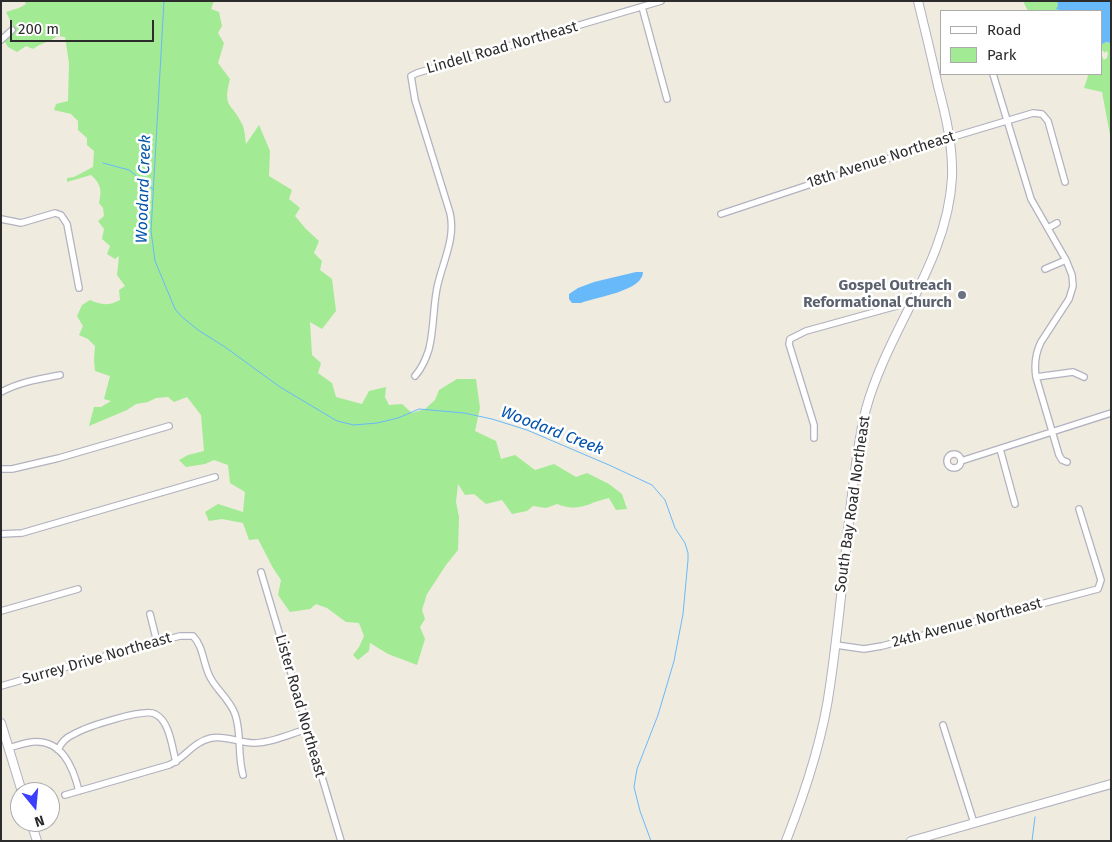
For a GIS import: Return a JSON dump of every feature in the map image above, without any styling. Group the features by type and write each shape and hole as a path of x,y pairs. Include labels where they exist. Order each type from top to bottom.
{"street":[{"name":"Lindell Road Northeast","path":"415,376 423,365 430,346 437,288 452,231 450,213 415,100 411,76 661,1"},
{"name":"South Bay Road Northeast","path":"786,841 801,801 826,715 863,423 875,381 938,244 946,219 952,177 950,138 918,1"},
{"path":"642,7 668,98"},
{"path":"1,40 12,30"},
{"path":"993,75 1031,199 1066,260 1073,281 1072,292 1066,305 1038,349 1034,363 1036,377 1059,455 1062,460 1067,462"},
{"name":"18th Avenue Northeast","path":"722,214 950,138 1033,113 1045,116 1050,126 1065,182"},
{"path":"1,219 20,223 55,213 61,215 67,224 79,288"},
{"path":"1048,228 1057,223"},
{"path":"1045,269 1066,260"},
{"path":"814,438 814,425 789,344 790,338 806,331 911,302"},
{"path":"1036,377 1074,372 1084,376"},
{"path":"1,392 32,380 60,375"},
{"path":"961,461 1111,412"},
{"path":"1,469 12,469 51,460 169,426"},
{"path":"1000,449 1015,504"},
{"path":"1,534 22,533 215,477"},
{"name":"24th Avenue Northeast","path":"836,645 864,649 882,646 1098,588 1101,580 1079,509"},
{"name":"Lister Road Northeast","path":"261,572 341,841"},
{"path":"1,611 78,589"},
{"path":"150,614 157,642"},
{"name":"Surrey Drive Northeast","path":"1,686 188,634 193,636 200,644 210,678 230,703 238,726 239,740"},
{"path":"58,750 66,739 82,730 149,712 162,719 166,726 176,762"},
{"path":"1,723 19,782"},
{"path":"943,725 974,823"},
{"path":"65,795 176,762 194,745 212,738 239,740 246,743 264,742 307,729"},
{"path":"239,740 243,775"},
{"path":"8,748 30,742 40,742 58,750 72,766 79,791"},
{"path":"910,841 1111,784"}],"green space":[{"path":"24,1 214,1 211,9 219,12 222,26 218,33 224,43 218,63 230,79 227,96 229,105 243,126 246,144 259,125 270,151 269,176 292,190 289,199 300,208 295,216 319,241 314,253 322,261 320,270 332,279 336,311 322,329 310,322 312,355 321,363 318,373 332,383 336,397 362,404 369,391 386,387 385,397 389,405 402,404 412,413 425,409 435,400 439,390 457,379 476,379 480,408 475,431 496,441 501,459 515,455 535,470 554,464 576,477 587,473 609,484 622,494 627,509 616,510 609,498 572,508 557,504 546,508 533,506 527,511 512,514 502,500 486,504 474,494 465,495 458,484 456,502 459,517 458,550 427,594 422,610 425,619 420,627 425,639 417,665 388,654 370,643 369,651 358,660 353,655 364,636 359,623 346,622 327,608 316,604 310,609 290,612 278,595 281,580 258,539 249,540 243,523 222,519 209,521 205,512 218,504 243,512 245,492 230,483 228,465 214,460 205,464 186,467 179,460 188,455 204,451 201,415 187,397 174,402 168,397 156,398 148,402 136,404 127,410 89,426 94,407 101,407 111,401 104,399 110,376 95,371 95,346 88,339 79,335 83,326 77,316 82,305 90,300 105,304 120,300 119,290 125,286 117,275 119,256 115,259 107,254 110,246 102,239 104,229 98,221 104,216 103,208 99,203 99,184 91,175 67,182 67,178 74,177 93,167 94,151 87,145 87,138 78,130 78,121 71,114 54,110 56,104 68,101 69,63 65,37 57,36 33,49 26,46 17,52 8,47 4,40 15,30 6,12 26,4"},
{"path":"1023,1 1057,1 1059,10 1028,10"},
{"path":"1106,42 1111,43 1111,140 1102,92 1084,88 1088,75 1102,75 1102,56 1104,60 1107,58 1108,53 1102,50 1102,44"}],"water":[{"path":"1057,1 1111,1 1111,43 1106,42 1102,44 1102,10 1060,10 1056,9 1058,6"},
{"path":"643,272 641,279 627,289 581,303 572,303 569,299 569,294 578,288 594,282"}],"waterway":[{"name":"Woodard Creek","path":"164,1 151,231 155,261 175,309 181,316 280,387 337,421 354,425 377,423 398,418 419,409 464,413 492,419 527,430 652,485 665,500 675,528 685,543 688,560 683,614 674,661 658,715 637,769 634,787 651,841"},
{"path":"103,163 129,170 153,189"},
{"path":"1032,841 1035,817"}],"place":[{"name":"Gospel Outreach Reformational Church","path":"962,295"}]}
